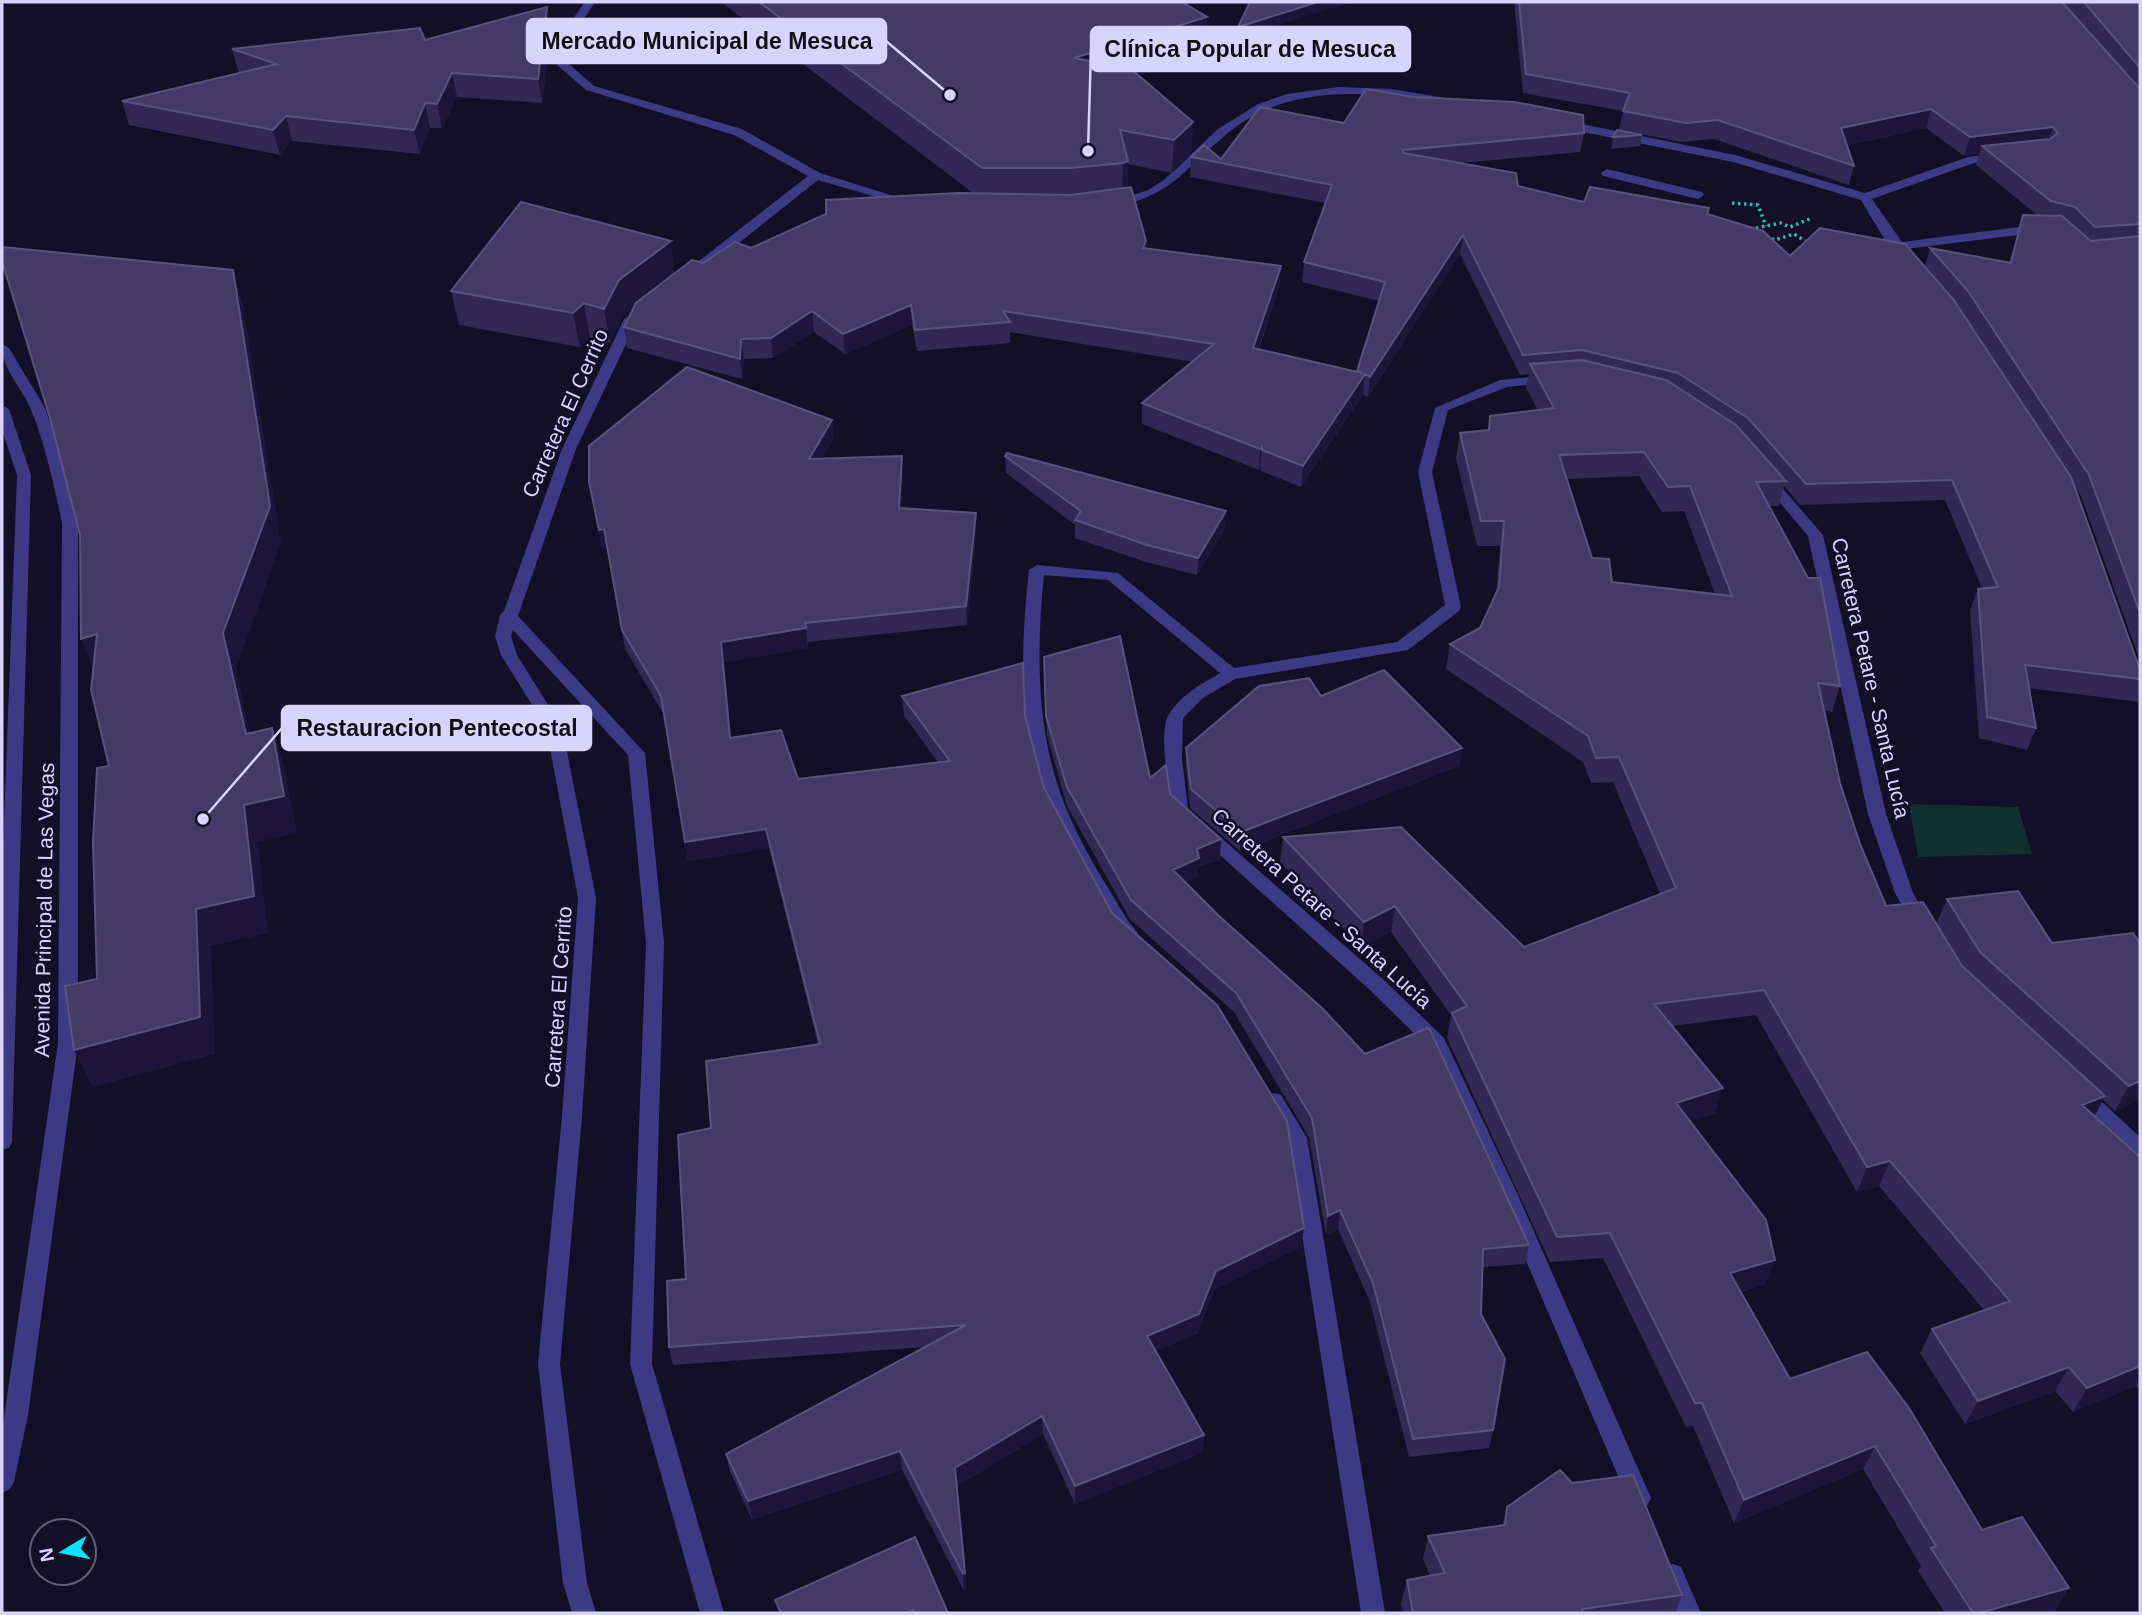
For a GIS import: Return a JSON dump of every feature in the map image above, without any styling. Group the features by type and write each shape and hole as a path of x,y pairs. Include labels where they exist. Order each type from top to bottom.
{"street":[{"path":"590,2 568,34 563,65 590,88 738,132 816,176 900,202 927,204"},
{"path":"1098,205 1126,202 1178,178 1239,120 1296,94 1385,90 1465,105"},
{"path":"1546,121 1735,159 1865,197 1972,160 2019,155"},
{"path":"1607,173 1698,195"},
{"path":"684,279 816,176"},
{"path":"1865,197 1896,247 1919,274"},
{"path":"1896,247 2053,228"},
{"name":"Carretera El Cerrito","path":"584,1613 575,1583 549,1364 572,1116 587,898 554,727 509,655 503,636 508,615 569,449 631,319 651,305"},
{"name":"Avenida Principal de Las Vegas","path":"2,348 38,408 50,442 70,523 70,551 68,1044 17,1415 2,1482"},
{"name":"Carretera Petare - Santa Lucía","path":"1566,378 1505,383 1442,408 1425,472 1453,607 1402,646 1231,674 1197,694 1175,717 1174,759 1180,811 1378,986 1437,1043 1507,1193 1645,1511"},
{"name":"Avenida Principal de Las Vegas","path":"2,409 24,475 2,1142"},
{"name":"Carretera Petare - Santa Lucía","path":"1754,464 1815,535 1877,814 1904,893 1932,938"},
{"path":"1142,945 1121,926 1056,807 1036,735 1031,608 1037,569 1112,576 1231,674"},
{"path":"508,615 636,753 655,943 641,1364 712,1613"},
{"path":"2070,1085 2140,1149"},
{"path":"1268,1090 1297,1138 1373,1613"},
{"path":"1667,1562 1689,1613"}],"path":[{"path":"1698,195 1758,205 1766,226"},
{"path":"1813,243 1803,243 1794,233 1774,240 1745,230 1781,223 1790,227 1865,197"}],"green space":[{"path":"1909,804 2018,807 2032,854 1918,857"}],"building":[{"path":"759,2 1182,2 1207,17 1074,58 1131,69 1193,122 1174,140 1120,130 1128,161 1123,163 1071,168 982,168"},
{"path":"1250,2 1318,2 1238,27"},
{"path":"1519,2 2062,2 2140,89 2140,224 2095,227 2075,207 2051,201 1982,146 2050,139 2058,133 2053,127 1970,137 1931,109 1841,128 1854,166 1718,120 1686,123 1623,111 1630,93 1526,74"},
{"path":"2084,2 2140,2 2140,68"},
{"path":"547,7 538,79 452,73 437,104 425,103 414,130 286,116 273,130 122,101 277,64 232,49 420,28 425,40"},
{"path":"1366,89 1413,97 1514,102 1583,115 1584,133 1403,150 1403,153 1516,173 1518,186 1584,202 1590,187 1709,208 1707,214 1763,231 1790,256 1820,228 1905,244 1953,299 2071,477 2140,670 2140,679 2025,665 2036,728 1987,717 1978,589 1998,587 1952,480 1806,484 1749,419 1678,373 1582,350 1523,355 1463,235 1370,377 1365,374 1303,466 1262,450 1262,447 1260,449 1142,403 1214,344 1003,311 1010,322 915,330 911,305 843,334 812,311 771,338 741,339 740,359 624,327 636,303 692,260 703,263 735,242 751,248 826,214 826,200 958,193 1071,195 1131,187 1146,241 1143,248 1281,266 1253,348 1362,373 1357,371 1385,282 1304,262 1332,185 1191,157 1204,145 1221,159 1260,107 1344,123"},
{"path":"1617,130 1642,135 1613,137"},
{"path":"521,202 671,241 619,280 604,309 584,303 573,313 451,291"},
{"path":"2023,215 2062,216 2091,241 2140,236 2140,613 2089,475 1968,291 1930,248 2011,263"},
{"path":"2,247 233,270 270,506 223,633 246,734 272,728 284,796 244,805 254,896 196,909 200,1017 74,1050 65,986 97,979 93,842 97,768 109,766 91,690 97,634 81,639 80,535 50,418 2,261"},
{"path":"1582,360 1666,380 1736,425 1786,481 1756,482 1808,578 1820,578 1840,686 1818,683 1840,783 1860,844 1886,906 1923,902 1962,966 2105,1096 2082,1105 2140,1157 2140,1366 2087,1388 2069,1367 1978,1401 1932,1329 2010,1301 1890,1161 1867,1167 1764,990 1654,1004 1723,1088 1676,1103 1766,1220 1775,1260 1730,1273 1790,1379 1867,1352 1909,1408 1982,1530 2022,1517 2069,1588 1973,1613 1931,1548 1936,1546 1875,1446 1744,1500 1702,1403 1695,1403 1610,1233 1557,1237 1452,1013 1467,1006 1395,906 1364,922 1283,837 1401,827 1524,947 1676,888 1619,757 1596,758 1588,736 1450,644 1480,628 1499,587 1504,521 1481,521 1460,433 1489,430 1490,416 1554,408 1530,364","holes":["1644,452 1668,487 1690,486 1732,596 1612,582 1609,559 1592,558 1559,455"]},
{"path":"687,367 832,420 809,459 902,456 899,508 976,513 966,606 805,623 806,628 721,642 730,738 781,730 798,779 950,761 902,696 1023,663 1025,716 1044,788 1112,913 1217,1005 1287,1121 1304,1228 1216,1271 1199,1314 1147,1336 1204,1435 1075,1486 1042,1416 955,1468 963,1574 900,1451 748,1501 726,1454 966,1325 669,1347 667,1281 686,1279 678,1135 711,1128 706,1061 820,1044 766,829 685,842 661,696 622,630 604,529 599,530 589,482 589,446"},
{"path":"1007,453 1226,511 1198,558 1147,545 1075,520 1081,511 1005,456"},
{"path":"1120,636 1150,778 1166,765 1170,794 1221,839 1197,849 1199,858 1173,870 1219,916 1323,1009 1365,1054 1428,1028 1430,1030 1529,1245 1483,1249 1481,1314 1505,1359 1493,1430 1413,1439 1373,1283 1340,1210 1328,1216 1312,1118 1236,993 1131,900 1067,787 1046,716 1044,657"},
{"path":"1384,670 1462,748 1241,832 1191,789 1186,748 1259,686 1309,678 1321,696"},
{"path":"2018,891 2052,943 2133,933 2140,943 2140,1081 2129,1086 1980,952 1947,899"},
{"path":"1560,1470 1572,1483 1633,1475 1682,1595 1582,1609 1583,1613 1413,1613 1407,1580 1445,1573 1428,1536 1505,1525 1507,1507"},
{"path":"915,1537 948,1613 913,1613 913,1610 905,1613 781,1613 775,1600"}],"place":[{"name":"Mercado Municipal de Mesuca","path":"950,95"},
{"name":"Clínica Popular de Mesuca","path":"1088,151"},
{"name":"Restauracion Pentecostal","path":"203,819"}]}
